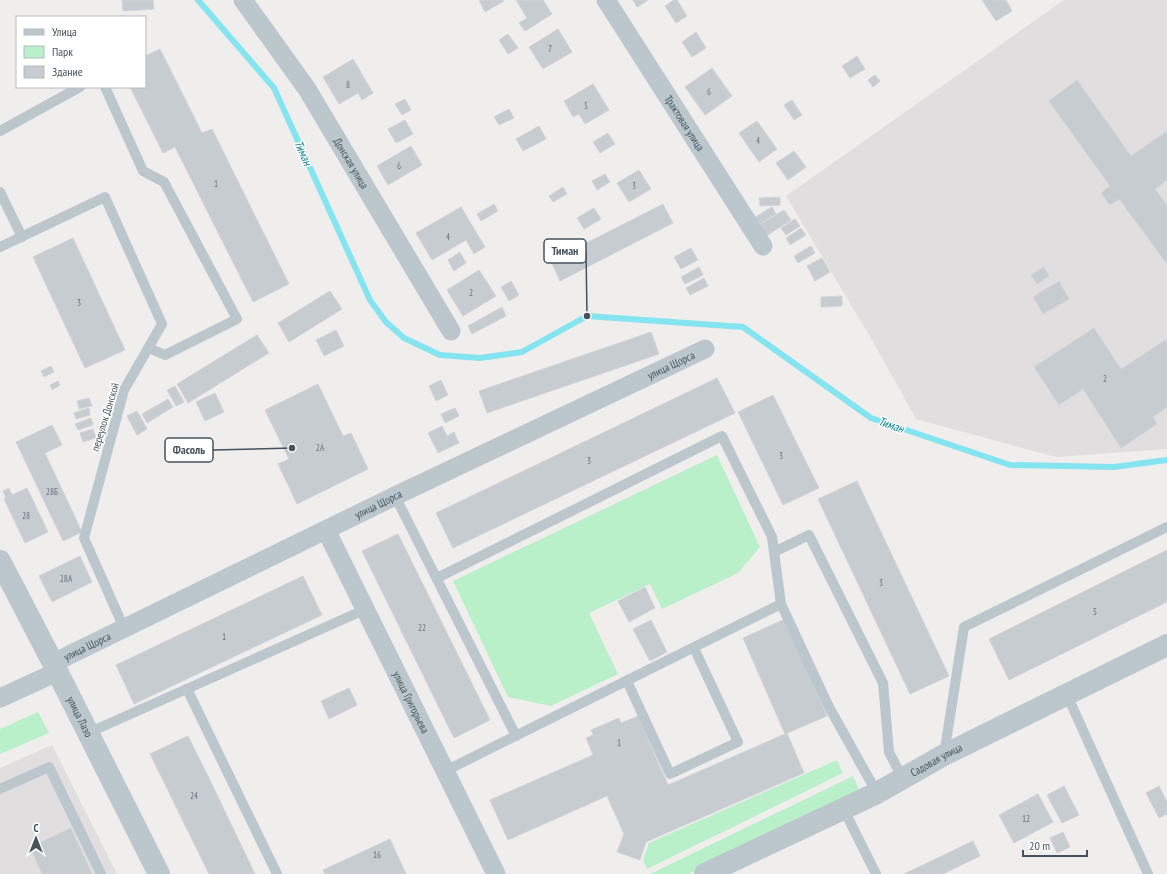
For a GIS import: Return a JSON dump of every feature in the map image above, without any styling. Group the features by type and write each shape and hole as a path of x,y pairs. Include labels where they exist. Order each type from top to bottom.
{"street":[{"name":"Донская улица","path":"243,0 307,89 452,331"},
{"name":"Трактовая улица","path":"606,0 763,246"},
{"name":"улица Щорса","path":"0,698 124,628 395,496 705,349"},
{"name":"улица Григорьева","path":"326,530 364,610 496,874"},
{"name":"улица Лазо","path":"0,561 159,874"},
{"name":"Садовая улица","path":"705,874 877,793 944,755 1167,645"}],"lane":[{"path":"0,131 78,88"},
{"path":"105,88 143,171 164,182 237,319 165,355 149,348"},
{"path":"0,192 22,237"},
{"name":"переулок Донской","path":"0,247 105,197 162,324 124,390 84,538 124,628"},
{"path":"437,578 722,436 772,537 781,604 829,707 877,793"},
{"path":"395,496 516,736"},
{"path":"944,755 964,627 1167,527"},
{"path":"774,552 809,535 883,683 888,752 903,779"},
{"path":"445,771 781,604"},
{"path":"88,733 364,610"},
{"path":"627,681 670,774 738,742 694,648"},
{"path":"187,689 277,874"},
{"path":"1067,695 1148,874"},
{"path":"0,789 49,767 101,874"},
{"path":"843,808 876,874"}],"shaded area":[{"path":"1064,0 1167,0 1167,449 1056,457 916,419 872,340 786,196"},
{"path":"52,745 117,874 0,874 0,768"}],"green space":[{"path":"717,455 760,547 738,573 662,609 650,584 589,613 618,674 551,706 508,697 453,581"},
{"path":"38,712 49,733 0,754 0,729"},
{"path":"837,760 843,773 647,869 643,860 649,843"},
{"path":"853,776 861,794 688,874 650,874"}],"building":[{"path":"122,0 153,0 154,9 123,11"},
{"path":"479,0 503,0 504,1 485,12"},
{"path":"516,0 543,0 552,14 525,31 519,23 527,18"},
{"path":"633,0 648,0 637,7"},
{"path":"674,0 677,0 687,16 676,23 665,6"},
{"path":"982,0 1006,0 1012,11 996,21"},
{"path":"558,29 572,52 543,69 529,47"},
{"path":"696,32 706,48 692,57 682,42"},
{"path":"508,34 518,48 508,54 499,40"},
{"path":"160,49 202,133 212,129 289,284 253,302 175,147 163,153 130,88 146,88 146,56"},
{"path":"857,56 865,69 850,78 842,66"},
{"path":"353,59 373,93 362,100 358,93 339,104 323,77"},
{"path":"712,68 732,96 705,115 685,87"},
{"path":"875,75 880,81 873,87 868,80"},
{"path":"1077,80 1131,156 1167,131 1167,180 1155,189 1167,205 1167,264 1119,199 1110,205 1101,193 1110,186 1049,101"},
{"path":"593,84 609,110 585,124 579,114 573,117 564,101"},
{"path":"405,99 411,110 402,115 395,104"},
{"path":"792,100 802,115 794,120 784,105"},
{"path":"509,109 514,118 499,125 494,117"},
{"path":"405,120 413,134 396,143 388,129"},
{"path":"757,121 777,149 759,162 739,133"},
{"path":"539,126 546,139 523,151 516,139"},
{"path":"608,133 615,144 600,153 593,142"},
{"path":"411,146 422,165 388,185 377,166"},
{"path":"794,151 806,167 788,180 776,163"},
{"path":"639,170 651,189 629,202 617,183"},
{"path":"605,174 610,182 597,190 592,181"},
{"path":"563,187 567,194 553,202 549,196"},
{"path":"780,197 780,205 760,206 759,198"},
{"path":"494,204 498,211 481,221 477,214"},
{"path":"663,204 673,223 560,281 551,261"},
{"path":"461,207 485,247 474,254 466,240 432,260 416,233"},
{"path":"772,207 776,214 758,225 754,218"},
{"path":"594,208 601,219 584,229 577,218"},
{"path":"784,210 791,220 766,236 759,225"},
{"path":"795,219 800,226 786,235 781,228"},
{"path":"801,228 806,235 790,245 786,238"},
{"path":"73,238 125,350 85,368 33,257"},
{"path":"811,246 815,253 798,263 794,256"},
{"path":"691,248 698,260 681,269 674,257"},
{"path":"460,252 466,263 454,271 448,260"},
{"path":"822,258 830,272 815,281 807,266"},
{"path":"699,267 703,275 685,284 681,277"},
{"path":"1044,267 1049,276 1037,284 1031,275"},
{"path":"479,270 496,296 463,316 447,290"},
{"path":"704,278 708,286 690,295 686,288"},
{"path":"511,281 519,295 509,301 501,287"},
{"path":"1059,281 1069,299 1043,314 1033,297"},
{"path":"330,291 342,309 289,342 278,323"},
{"path":"842,296 842,306 821,307 821,297"},
{"path":"502,307 506,316 472,334 468,326"},
{"path":"1094,328 1121,369 1167,339 1167,407 1153,417 1157,424 1121,448 1083,389 1059,405 1034,367"},
{"path":"336,330 344,346 324,356 316,340"},
{"path":"651,332 659,354 487,413 479,391"},
{"path":"257,335 269,353 188,403 177,384"},
{"path":"51,366 54,372 44,377 41,371"},
{"path":"717,378 735,413 453,548 436,513"},
{"path":"441,380 448,395 436,401 429,386"},
{"path":"58,381 60,385 52,390 50,385"},
{"path":"318,384 343,436 351,433 368,469 297,504 278,464 289,459 265,410"},
{"path":"175,386 184,402 176,406 167,390"},
{"path":"215,393 224,412 205,421 196,402"},
{"path":"773,395 819,488 783,505 738,412"},
{"path":"89,398 92,406 79,409 77,401"},
{"path":"168,399 173,407 147,423 142,414"},
{"path":"89,408 90,415 76,419 74,413"},
{"path":"455,408 459,416 445,423 441,414"},
{"path":"137,411 147,429 137,435 127,416"},
{"path":"91,418 93,425 78,430 75,424"},
{"path":"52,425 62,445 45,453 82,532 63,541 16,442"},
{"path":"442,426 447,436 454,432 459,443 438,453 428,433"},
{"path":"93,429 96,438 83,442 80,433"},
{"path":"857,481 949,676 910,694 818,499"},
{"path":"9,488 12,495 27,488 48,532 25,543 4,499 6,498 3,491"},
{"path":"398,534 490,720 454,738 362,551"},
{"path":"1167,550 1167,602 1009,680 989,639"},
{"path":"80,556 92,582 52,602 39,576"},
{"path":"303,576 322,615 134,704 116,665"},
{"path":"645,587 655,608 629,622 618,601"},
{"path":"785,619 827,716 787,733 804,773 646,842 640,860 617,852 624,834 607,796 508,840 490,800 593,755 586,738 593,735 591,730 619,718 621,723 638,716 668,785 785,734 743,638"},
{"path":"651,620 667,652 650,661 633,629"},
{"path":"349,688 357,705 329,719 321,701"},
{"path":"188,736 255,874 209,874 150,754"},
{"path":"1064,786 1079,815 1062,823 1047,795"},
{"path":"1159,786 1167,802 1167,814 1159,818 1146,793"},
{"path":"1038,794 1053,822 1014,843 999,815"},
{"path":"71,828 92,874 42,874 30,847"},
{"path":"1063,832 1070,847 1057,853 1050,838"},
{"path":"390,839 406,874 325,874 323,870"},
{"path":"973,841 980,856 943,874 904,874"}],"waterway":[{"name":"Тиман","path":"198,0 274,88 370,300 386,322 404,338 440,355 480,358 522,352 587,316 743,327 871,418 1010,465 1114,467 1167,460"}],"place":[{"name":"Тиман","path":"587,316"},
{"name":"Фасоль","path":"292,448"}]}
